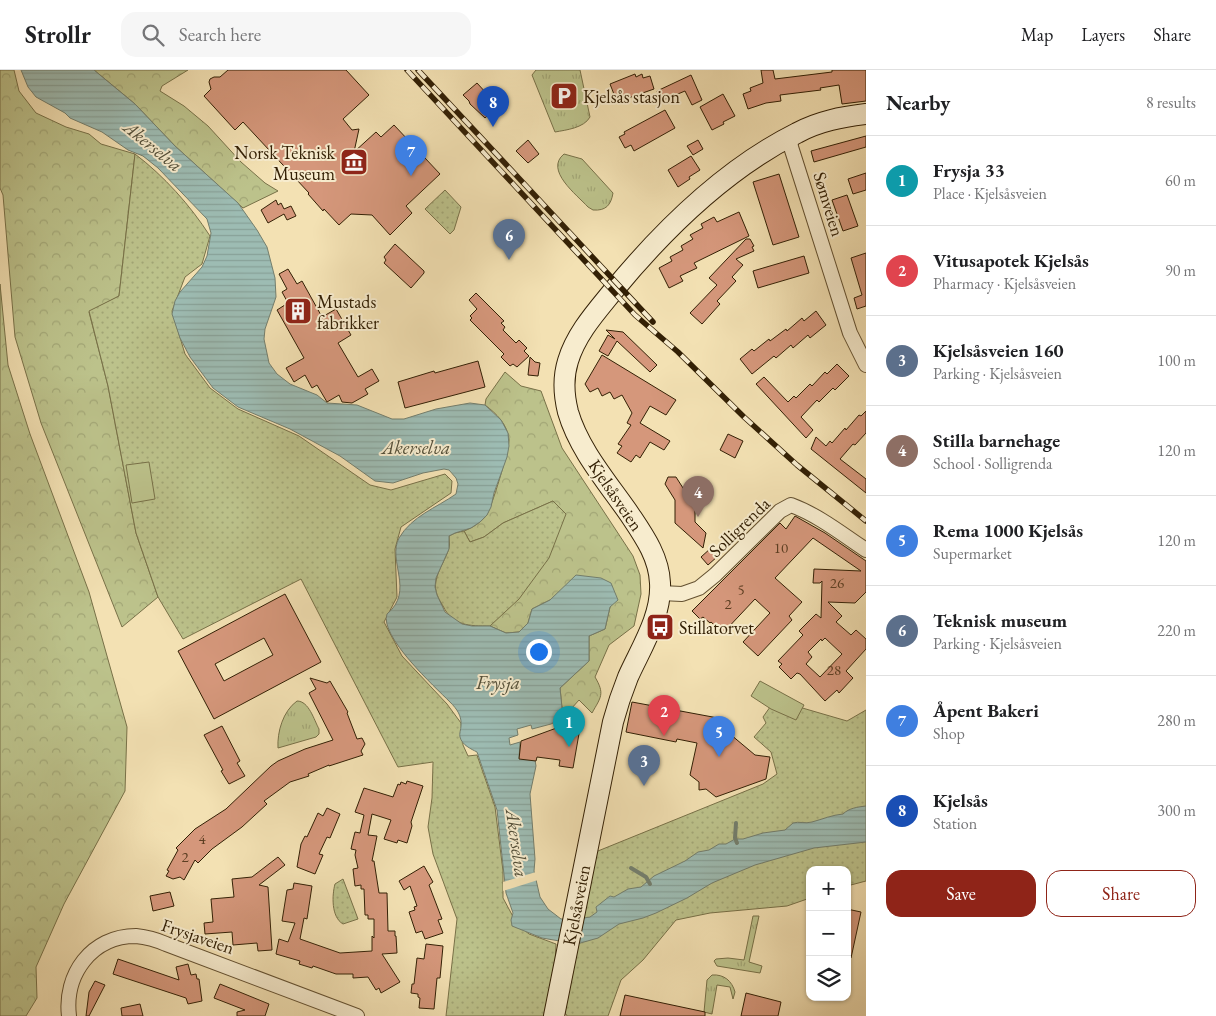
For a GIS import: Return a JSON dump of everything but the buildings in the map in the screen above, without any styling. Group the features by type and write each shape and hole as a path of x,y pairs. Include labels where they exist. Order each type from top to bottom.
{"main road":[{"name":"Kjelsåsveien","path":"554,1016 618,704 623,688 654,620 660,593 658,568 649,544 592,461 574,428 568,411 564,384 568,360 587,323 630,270 663,235 730,176 769,148 790,137 824,122 866,114"}],"street":[{"name":"Sømveien","path":"790,137 791,147 850,333 866,365"},
{"name":"Solligrenda","path":"660,593 682,594 698,588 715,575 780,511 791,505 800,508 832,527 866,550"},
{"name":"Frysjaveien","path":"69,1016 68,996 70,988 84,961 101,946 119,939 135,936 166,944 357,1016"}],"green space":[{"path":"0,70 14,70 19,91 36,113 66,127 89,134 101,144 135,154 119,296 89,312 108,386 136,533 158,597 122,627 41,423 15,337 3,195 0,188"},
{"path":"94,70 188,70 162,86 160,91 184,106 208,126 241,162 265,183 278,191 243,208 175,146 135,104"},
{"path":"536,70 580,70 590,117 584,124 555,132 532,75"},
{"path":"135,154 176,192 210,236 202,264 185,277 172,311 185,354 210,388 238,409 299,436 370,485 391,490 445,474 452,481 451,493 401,527 395,549 397,597 384,622 402,656 447,704 461,723 463,745 468,756 477,755 495,807 503,871 503,898 517,924 529,934 556,944 554,986 546,1016 446,1016 457,919 433,854 428,827 432,798 433,762 398,767 301,579 183,639 158,597 136,533 108,386 89,311 119,296"},
{"path":"564,154 582,159 613,193 611,201 605,208 593,210 588,207 564,182 558,167 559,160"},
{"path":"445,190 461,207 454,230 450,234 425,209"},
{"path":"0,284 8,365 30,434 89,592 127,727 125,791 64,904 36,967 37,998 26,1016 0,1016"},
{"path":"505,372 521,386 541,391 562,448 633,556 640,575 641,594 634,626 609,645 595,677 601,695 592,713 579,700 563,718 560,688 589,661 589,636 605,629 610,607 550,600 532,609 528,623 519,632 506,633 490,626 501,614 553,501 503,523 484,537 470,542 464,531 476,525 486,516 507,454 509,439 504,424 485,405 486,399"},
{"path":"149,462 155,499 132,503 126,465"},
{"path":"553,501 566,514 549,558 519,599 490,626 462,624 452,618 440,600 436,588 437,577 449,548 449,536 464,531 470,542 484,537 503,523"},
{"path":"760,681 804,705 796,720 771,709 751,696"},
{"path":"775,700 847,721 866,710 866,881 851,885 851,866 806,866 806,899 787,906 710,913 676,920 643,960 621,980 608,1016 567,1016 562,1013 593,853 763,784 777,774 771,752 754,737 766,723 763,717"},
{"path":"297,701 308,707 319,729 319,734 316,737 278,748 282,722 288,710"},
{"path":"343,879 358,919 343,924 339,921 334,911 333,894 335,884"},
{"path":"753,916 759,916 749,962 762,966 760,973 717,966 714,961 716,959 744,960"},
{"path":"712,975 727,979 735,992 733,999 730,987 717,985 712,1014 704,1012 707,980"}],"water":[{"name":"Frysja","path":"21,70 94,70 135,104 175,146 238,203 267,247 275,278 276,297 265,329 264,339 269,363 277,374 290,384 317,395 327,403 357,405 392,419 404,419 436,409 470,403 485,405 501,420 508,433 509,446 491,507 487,515 480,522 471,528 449,536 449,549 436,578 435,587 437,595 445,612 462,624 490,626 506,633 519,632 528,623 532,609 550,600 576,575 601,578 611,583 618,600 610,607 605,629 589,636 589,661 560,688 563,718 551,724 532,729 531,725 517,729 518,735 509,738 510,745 520,742 519,758 535,760 536,766 530,794 535,859 534,871 540,897 548,909 561,919 590,917 597,912 596,907 610,896 614,897 628,889 641,887 654,876 685,861 698,852 709,850 719,844 726,844 735,839 785,830 793,823 812,822 866,806 866,842 814,848 755,865 712,883 656,913 619,924 598,938 577,944 542,938 512,926 513,913 506,893 497,810 477,752 461,740 461,719 457,710 399,648 391,635 387,623 387,614 395,605 399,596 400,586 396,547 399,538 404,530 417,518 456,494 458,484 456,478 449,470 444,469 423,473 393,483 375,481 340,456 290,429 238,407 213,388 190,357 180,338 172,314 175,301 180,292 202,267 207,256 211,233 207,219 158,168 143,156 128,150 102,132 70,118 65,113 36,97 28,87"}],"pier":[{"path":"536,872 538,880 503,891 503,882"}],"waterway":[{"path":"736,823 735,838 737,843"},
{"path":"631,868 646,877 650,884"}],"railway":[{"path":"407,70 635,315 678,352 744,417 797,465 866,521"},
{"path":"418,70 653,322"}],"place":[{"name":"Kjelsås stasjon","path":"564,96"},
{"name":"Kjelsås","path":"493,127"},
{"name":"Norsk Teknisk Museum","path":"354,162"},
{"name":"Åpent Bakeri","path":"411,176"},
{"name":"Teknisk museum","path":"509,260"},
{"name":"Mustads fabrikker","path":"298,311"},
{"name":"Stilla barnehage","path":"698,517"},
{"name":"Stillatorvet","path":"660,627"},
{"name":"Vitusapotek Kjelsås","path":"664,736"},
{"name":"Frysja 33","path":"569,747"},
{"name":"Rema 1000 Kjelsås","path":"719,757"},
{"name":"Kjelsåsveien 160","path":"644,786"}],"water label":[{"name":"Akerselva","path":"153,146"},
{"name":"Akerselva","path":"416,447"},
{"name":"Akerselva","path":"517,843"}]}
